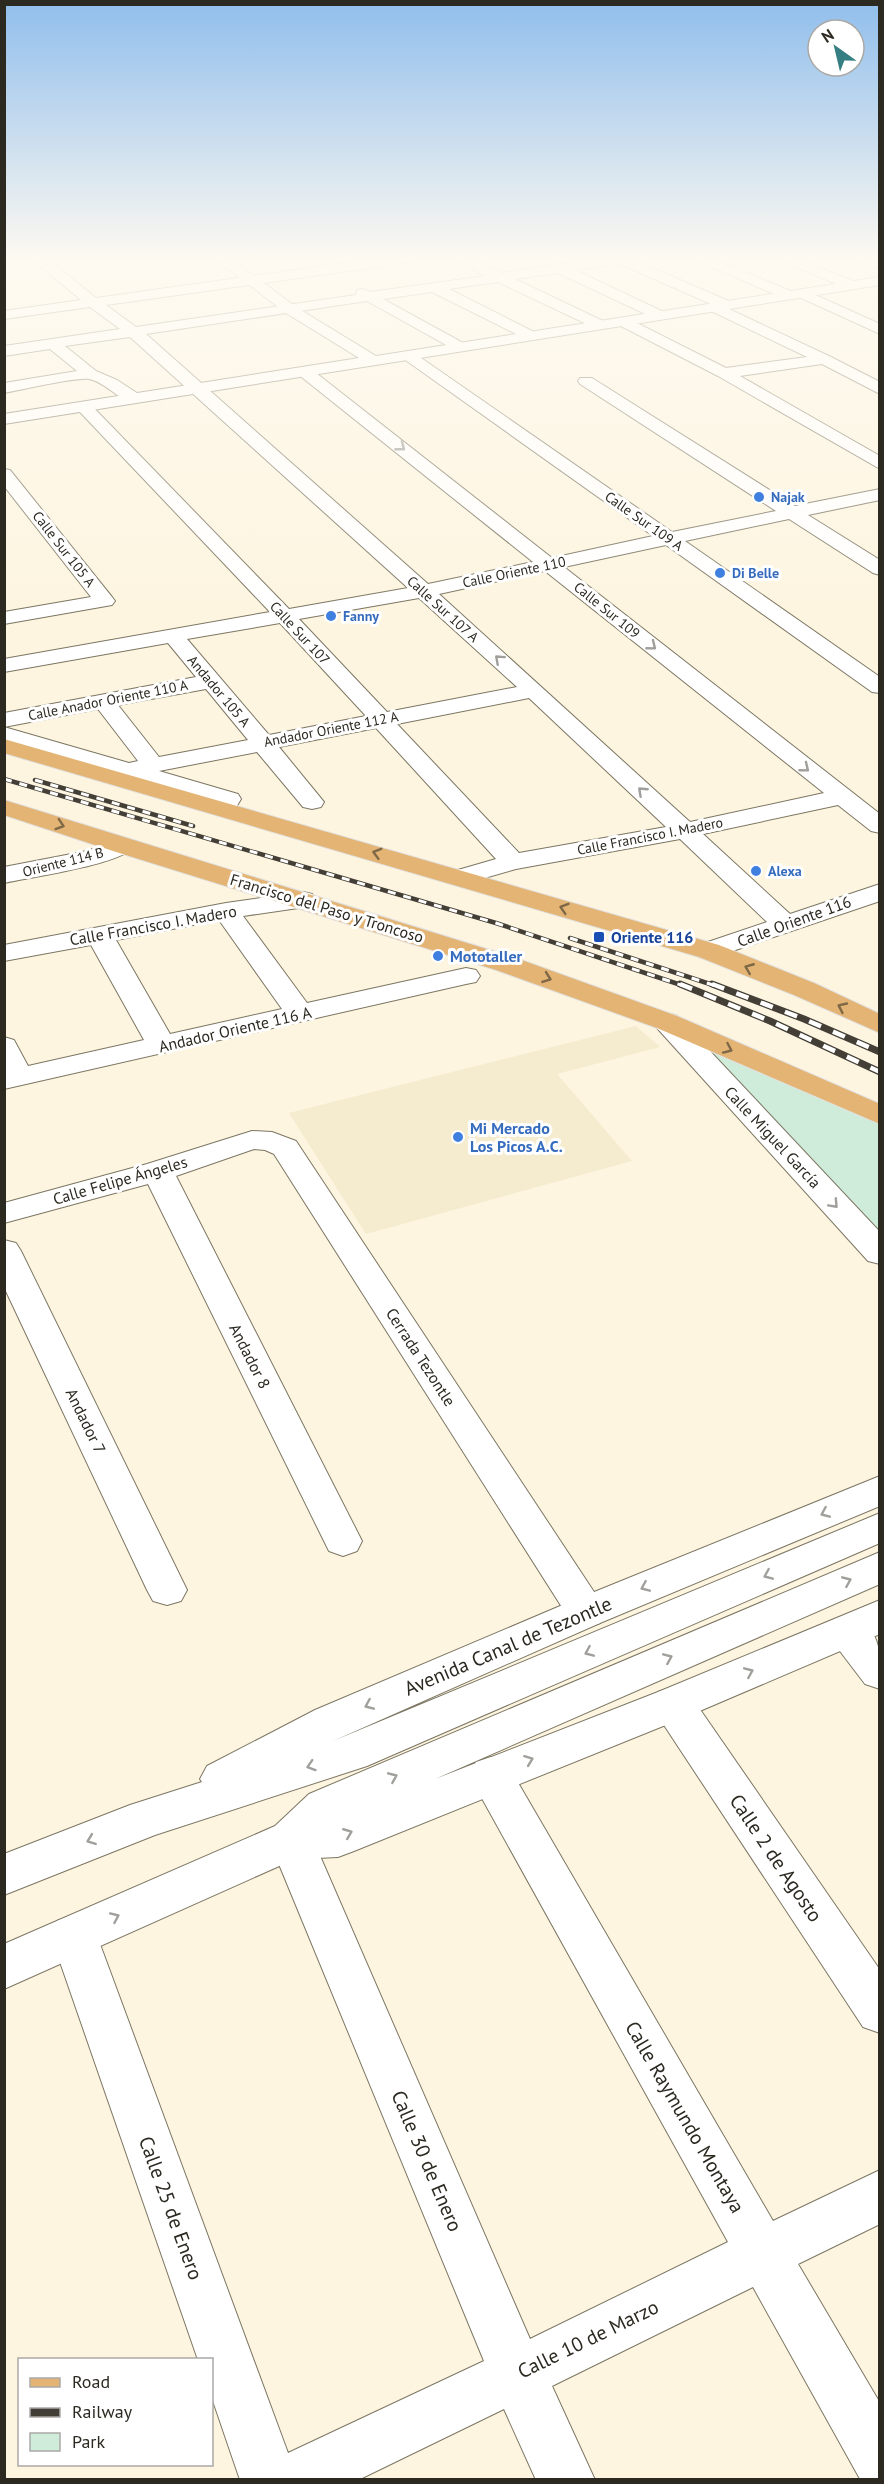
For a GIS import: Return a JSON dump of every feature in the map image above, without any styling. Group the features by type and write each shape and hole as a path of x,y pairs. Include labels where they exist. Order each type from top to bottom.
{"main road":[{"path":"4,746 40,751 223,809 709,951 804,989 879,1025"},
{"name":"Francisco del Paso y Troncoso","path":"8,810 471,952 667,1022 879,1114"}],"street":[{"name":"Calle Sur 107 A","path":"181,374 534,690 785,924"},
{"path":"4,419 292,374"},
{"name":"Calle Sur 109","path":"307,374 879,826"},
{"name":"Calle Sur 109 A","path":"434,374 879,687"},
{"path":"726,374 879,464"},
{"path":"851,374 879,389"},
{"path":"4,388 90,375 111,383 134,399"},
{"path":"586,381 879,568"},
{"name":"Calle Sur 107","path":"84,407 285,616 513,862"},
{"name":"Calle Sur 105 A","path":"4,474 105,602 4,618"},
{"name":"Calle Oriente 110","path":"4,666 423,591 879,494"},
{"name":"Andador 105 A","path":"173,636 312,802"},
{"name":"Calle Anador Oriente 110 A","path":"4,720 212,681"},
{"name":"Andador Oriente 112 A","path":"129,770 534,690"},
{"path":"103,701 153,765"},
{"path":"4,734 40,751 129,770 229,799 223,809"},
{"name":"Calle Francisco I. Madero","path":"460,877 513,862 685,831 841,797"},
{"name":"Oriente 114 B","path":"4,875 94,857 122,846"},
{"name":"Calle Oriente 116","path":"709,951 879,892"},
{"name":"Calle Francisco I. Madero","path":"4,953 226,911 303,900"},
{"path":"850,901 867,913 879,915"},
{"path":"226,911 300,1014"},
{"path":"99,934 162,1046"},
{"name":"Andador Oriente 116 A","path":"11,1079 466,976"},
{"name":"Calle Miguel García","path":"667,1022 879,1253"},
{"path":"4,1046 11,1079"},
{"name":"Cerrada Tezontle","path":"234,1144 252,1140 272,1141 285,1148 586,1612"},
{"name":"Calle Felipe Ángeles","path":"4,1213 158,1171 234,1144"},
{"name":"Andador 8","path":"158,1171 343,1541"},
{"name":"Andador 7","path":"4,1251 167,1590"},
{"name":"Avenida Canal de Tezontle","path":"146,1819 330,1722 879,1490"},
{"name":"Avenida Canal de Tezontle","path":"4,1875 146,1819 352,1753 879,1527"},
{"path":"291,1840 325,1807 879,1567"},
{"path":"4,1967 291,1840 338,1837 673,1704 863,1623 879,1672"},
{"name":"Calle 2 de Agosto","path":"673,1704 879,2011"},
{"name":"Calle Raymundo Montaya","path":"491,1775 879,2459"},
{"name":"Calle 30 de Enero","path":"291,1840 517,2374 566,2480"},
{"name":"Calle 25 de Enero","path":"74,1936 269,2480"},
{"name":"Calle 10 de Marzo","path":"294,2480 517,2374 879,2196"}],"shaded area":[{"name":"Mi Mercado Los Picos A.C.","path":"636,1026 660,1047 557,1074 632,1161 366,1234 289,1113"}],"green space":[{"path":"685,1034 879,1124 879,1231"}],"railway":[{"path":"4,779 496,923 684,986"},
{"path":"35,780 193,826"},
{"path":"570,938 716,986"},
{"path":"680,984 770,1021 880,1072"},
{"path":"712,984 804,1019 880,1052"}],"place":[{"name":"Najak","path":"759,497"},
{"name":"Di Belle","path":"720,573"},
{"name":"Fanny","path":"331,616"},
{"name":"Alexa","path":"756,871"},
{"name":"Oriente 116","path":"599,937"},
{"name":"Mototaller","path":"438,956"},
{"name":"Mi Mercado Los Picos A.C.","path":"458,1137"}]}
